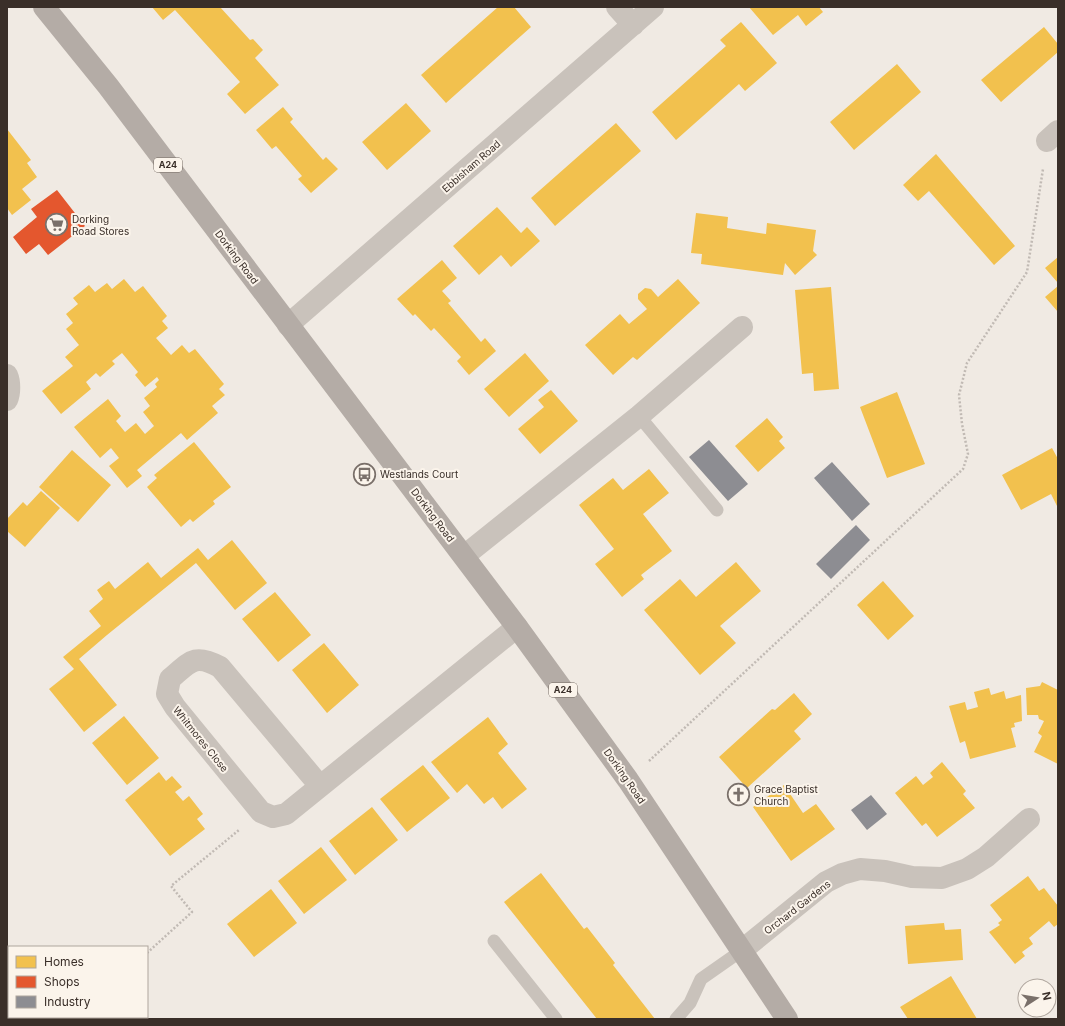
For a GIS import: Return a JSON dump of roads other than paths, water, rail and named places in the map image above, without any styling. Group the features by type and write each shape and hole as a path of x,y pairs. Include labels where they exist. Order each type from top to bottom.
{"highway":[{"name":"Dorking Road","path":"44,7 108,86 517,627 628,780 787,1019"}],"street":[{"path":"617,7 633,25"},
{"name":"Ebbisham Road","path":"288,324 653,7"},
{"path":"464,556 639,416 742,327"},
{"path":"7,375 9,379 7,400"},
{"path":"320,786 517,627"},
{"name":"Whitmores Close","path":"207,660 220,667 320,786 286,814 273,817 261,812 175,707 168,694 170,679 191,661 207,660"},
{"name":"Orchard Gardens","path":"741,951 826,882 842,874 860,869 885,871 912,877 942,878 967,869 986,857 1029,819"}],"lane":[{"path":"639,416 717,510"},
{"path":"494,942 556,1019"},
{"path":"676,1019 690,1003 702,979 741,951"}],"place":[{"name":"Dorking Road Stores","path":"56,225"},
{"name":"Westlands Court","path":"364,474"},
{"name":"Grace Baptist Church","path":"738,795"}]}
